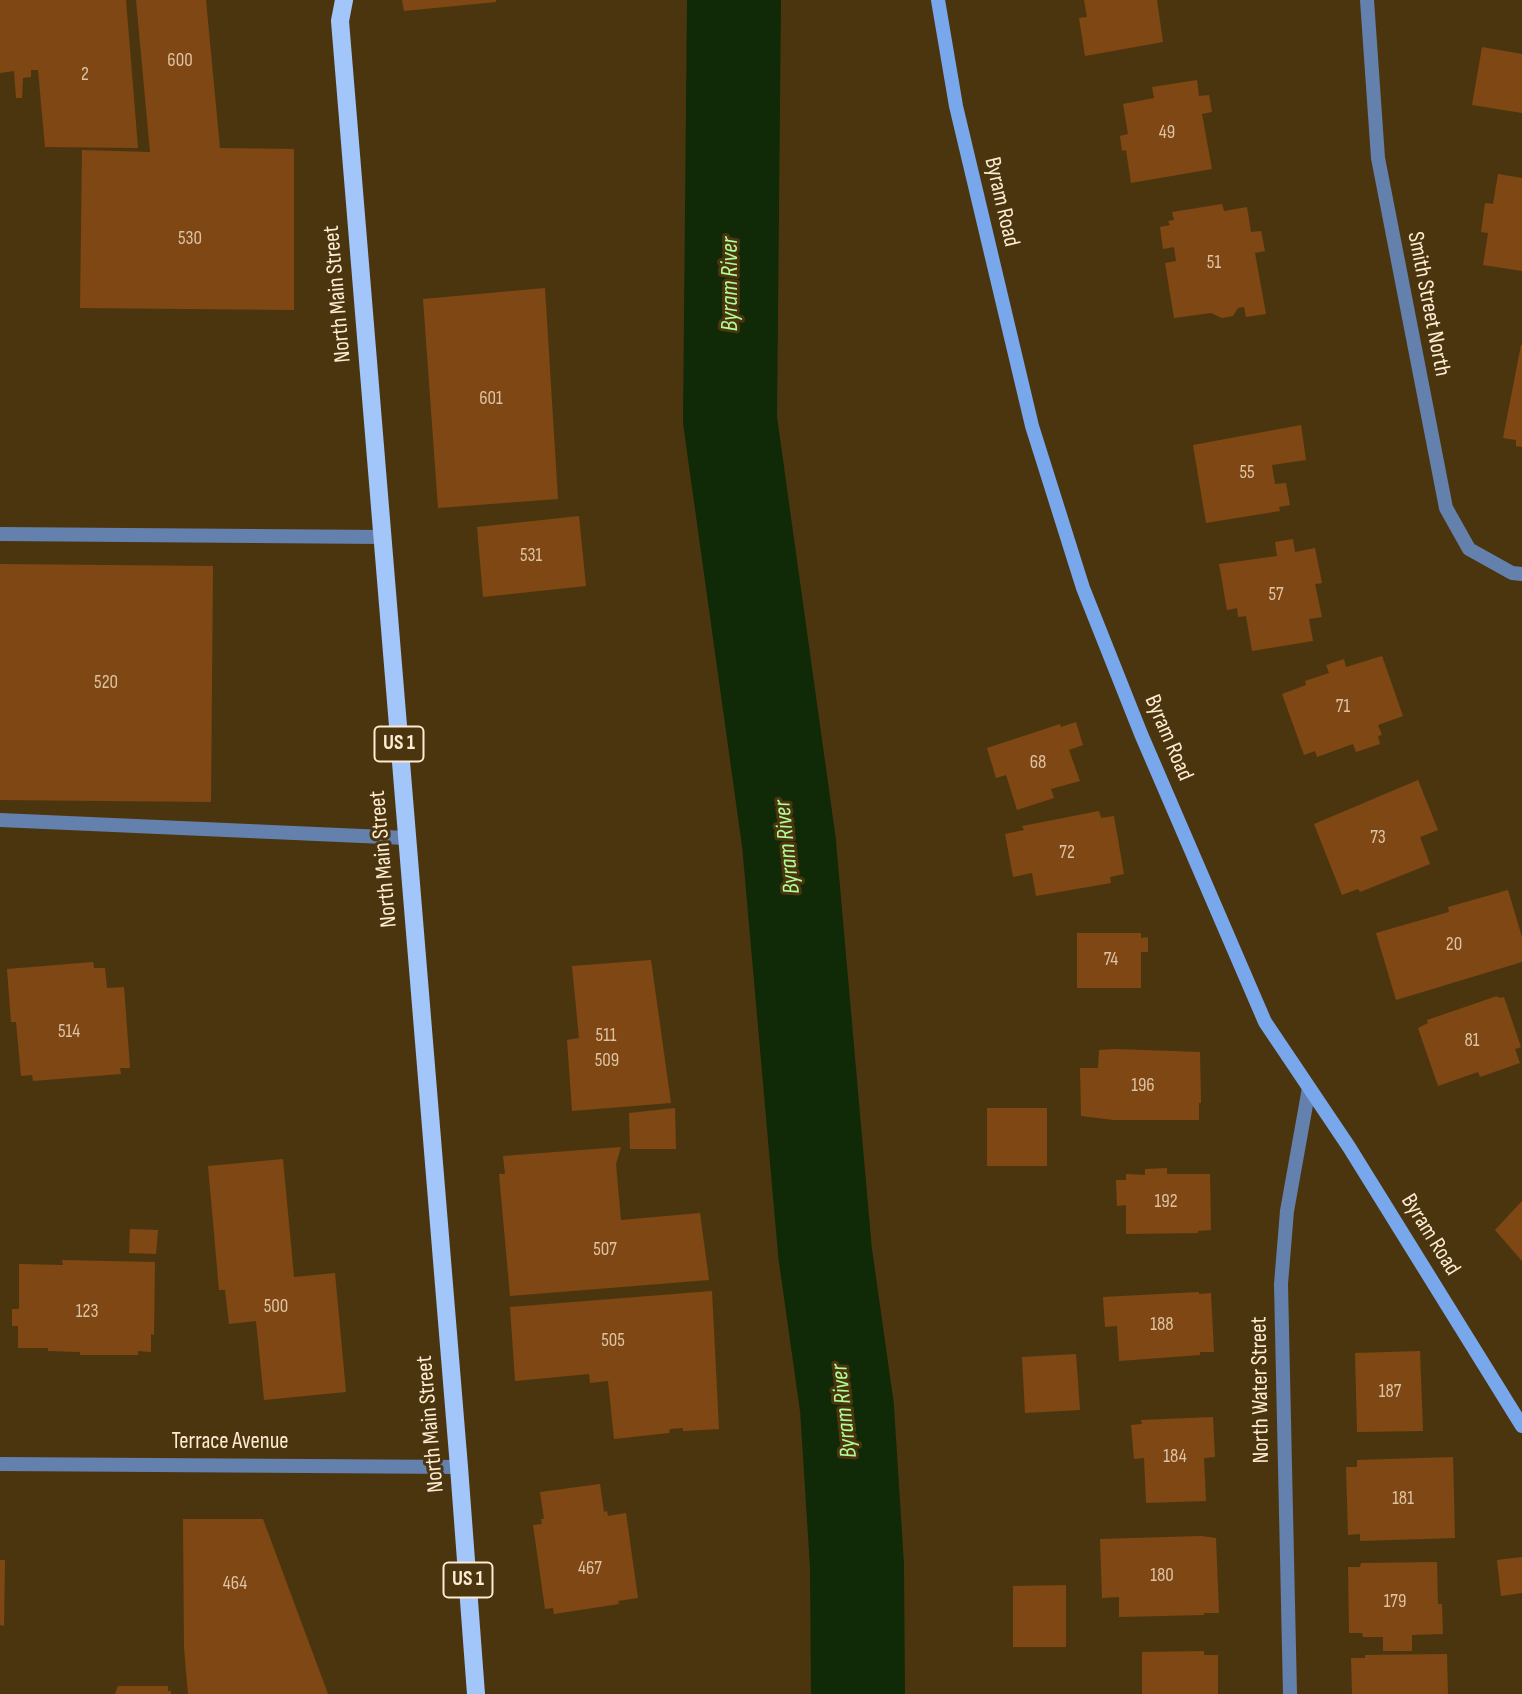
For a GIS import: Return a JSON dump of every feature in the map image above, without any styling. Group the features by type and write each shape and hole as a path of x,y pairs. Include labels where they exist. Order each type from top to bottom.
{"main road":[{"name":"North Main Street","path":"329,0 340,21"},
{"name":"North Main Street","path":"344,0 340,21 460,1466 476,1694"},
{"name":"Byram Road","path":"938,0 956,106 1032,426 1083,588 1146,746 1265,1022 1349,1147 1522,1426"}],"street":[{"name":"Smith Street North","path":"1367,0 1378,158 1431,442 1446,508 1469,549 1512,573 1522,574"},
{"path":"0,534 382,537"},
{"path":"0,820 407,838"},
{"name":"North Water Street","path":"1290,1694 1281,1284 1287,1211 1309,1087"},
{"name":"Terrace Avenue","path":"0,1464 460,1466"}],"building":[{"path":"0,0 126,0 138,148 45,147 38,70 31,70 31,77 23,78 22,98 16,98 14,71 0,73"},
{"path":"136,0 206,0 220,148 294,149 294,310 80,308 82,150 150,152"},
{"path":"402,0 496,0 496,2 404,11"},
{"path":"1084,0 1157,0 1163,42 1085,56 1079,18 1087,17"},
{"path":"1482,47 1522,54 1522,113 1472,105"},
{"path":"1197,80 1199,96 1209,95 1212,112 1202,114 1212,169 1131,183 1126,150 1122,151 1120,136 1128,134 1123,104 1154,98 1152,87"},
{"path":"1498,174 1522,178 1522,271 1483,265 1488,233 1481,232 1485,203 1493,204"},
{"path":"1222,204 1224,211 1247,207 1251,232 1261,231 1265,251 1255,253 1266,314 1246,317 1244,307 1238,308 1233,316 1222,318 1211,313 1174,318 1165,263 1176,261 1174,247 1163,249 1160,227 1170,225 1168,221 1174,220 1172,212"},
{"path":"545,288 558,499 438,508 423,299"},
{"path":"1521,345 1522,447 1516,446 1516,440 1503,438"},
{"path":"1301,425 1306,460 1272,465 1275,484 1286,483 1290,505 1279,507 1280,511 1206,523 1193,445"},
{"path":"579,516 586,586 483,597 477,527"},
{"path":"1293,539 1295,552 1315,548 1322,583 1315,584 1322,617 1309,619 1313,641 1252,651 1246,616 1238,617 1237,608 1227,610 1219,564 1277,556 1275,542"},
{"path":"0,564 213,566 211,802 0,800"},
{"path":"1382,656 1403,716 1378,725 1382,735 1378,736 1380,744 1356,752 1353,744 1317,757 1315,751 1304,755 1282,694 1306,685 1305,681 1329,673 1326,665 1344,659 1346,667"},
{"path":"1076,722 1083,745 1069,750 1080,781 1051,789 1054,798 1017,810 1006,775 996,778 987,748 1060,724 1061,727"},
{"path":"1418,780 1438,830 1420,837 1430,864 1360,892 1358,889 1342,895 1314,824"},
{"path":"1099,811 1101,818 1114,816 1124,874 1110,877 1111,883 1036,896 1032,873 1013,877 1005,834 1024,830 1022,826"},
{"path":"1508,890 1522,937 1522,962 1396,1000 1376,933 1449,912 1448,907"},
{"path":"1077,933 1141,933 1141,938 1148,937 1148,952 1141,952 1141,988 1077,988"},
{"path":"651,960 671,1103 572,1111 567,1040 579,1038 572,966"},
{"path":"93,962 94,968 105,968 107,988 124,987 130,1068 120,1068 121,1074 33,1081 32,1075 21,1076 16,1022 11,1022 7,969"},
{"path":"1497,996 1504,997 1521,1047 1515,1049 1520,1063 1480,1077 1478,1072 1438,1086 1418,1028 1428,1023 1427,1020"},
{"path":"1099,1050 1200,1052 1199,1120 1114,1120 1081,1116 1080,1068 1098,1068"},
{"path":"675,1108 676,1149 630,1149 629,1113"},
{"path":"987,1108 1047,1108 1047,1166 987,1166"},
{"path":"621,1147 616,1164 621,1220 700,1213 709,1280 510,1296 499,1174 505,1174 503,1156"},
{"path":"283,1159 294,1277 335,1273 346,1392 264,1400 256,1321 229,1324 225,1290 219,1290 208,1166"},
{"path":"1167,1168 1167,1174 1210,1174 1211,1230 1198,1233 1126,1234 1126,1205 1117,1206 1116,1180 1126,1180 1126,1174 1145,1175 1145,1169"},
{"path":"1522,1201 1522,1261 1495,1230"},
{"path":"130,1229 158,1230 156,1254 129,1253"},
{"path":"62,1260 155,1262 154,1335 151,1334 151,1352 138,1351 138,1355 80,1355 80,1352 48,1351 48,1348 18,1348 18,1326 12,1326 12,1309 19,1309 19,1264 63,1265"},
{"path":"712,1291 719,1429 670,1429 669,1433 614,1439 608,1381 590,1383 589,1374 515,1381 510,1307"},
{"path":"1211,1293 1214,1352 1119,1361 1117,1326 1105,1327 1103,1297"},
{"path":"1420,1351 1423,1431 1357,1432 1355,1353"},
{"path":"1076,1354 1080,1410 1025,1413 1022,1357"},
{"path":"1213,1417 1215,1457 1204,1458 1206,1501 1146,1503 1144,1458 1134,1459 1131,1425 1142,1424 1141,1420"},
{"path":"1453,1457 1455,1538 1360,1541 1360,1534 1348,1535 1346,1467 1357,1467 1357,1460"},
{"path":"600,1484 604,1512 607,1511 608,1516 626,1513 638,1598 618,1601 619,1604 554,1614 553,1608 545,1609 533,1525 542,1524 541,1519 544,1519 540,1492"},
{"path":"183,1519 263,1519 328,1694 188,1694 184,1648"},
{"path":"1201,1536 1216,1538 1219,1613 1119,1617 1119,1597 1102,1598 1100,1539"},
{"path":"1522,1557 1522,1593 1501,1596 1497,1560"},
{"path":"0,1560 5,1560 4,1626 0,1625"},
{"path":"1437,1562 1438,1604 1442,1604 1443,1634 1412,1635 1412,1651 1383,1651 1383,1637 1363,1637 1362,1633 1349,1633 1348,1567 1360,1567 1361,1563"},
{"path":"1066,1585 1066,1647 1013,1647 1013,1586"},
{"path":"1204,1651 1204,1655 1218,1655 1218,1694 1142,1694 1142,1652"},
{"path":"1447,1654 1448,1694 1352,1694 1351,1658 1365,1658 1365,1655"},
{"path":"118,1686 168,1686 171,1694 115,1694"}],"waterway":[{"name":"Byram River","path":"734,0 730,420 789,843 825,1252 847,1408 857,1566 858,1694"}]}
